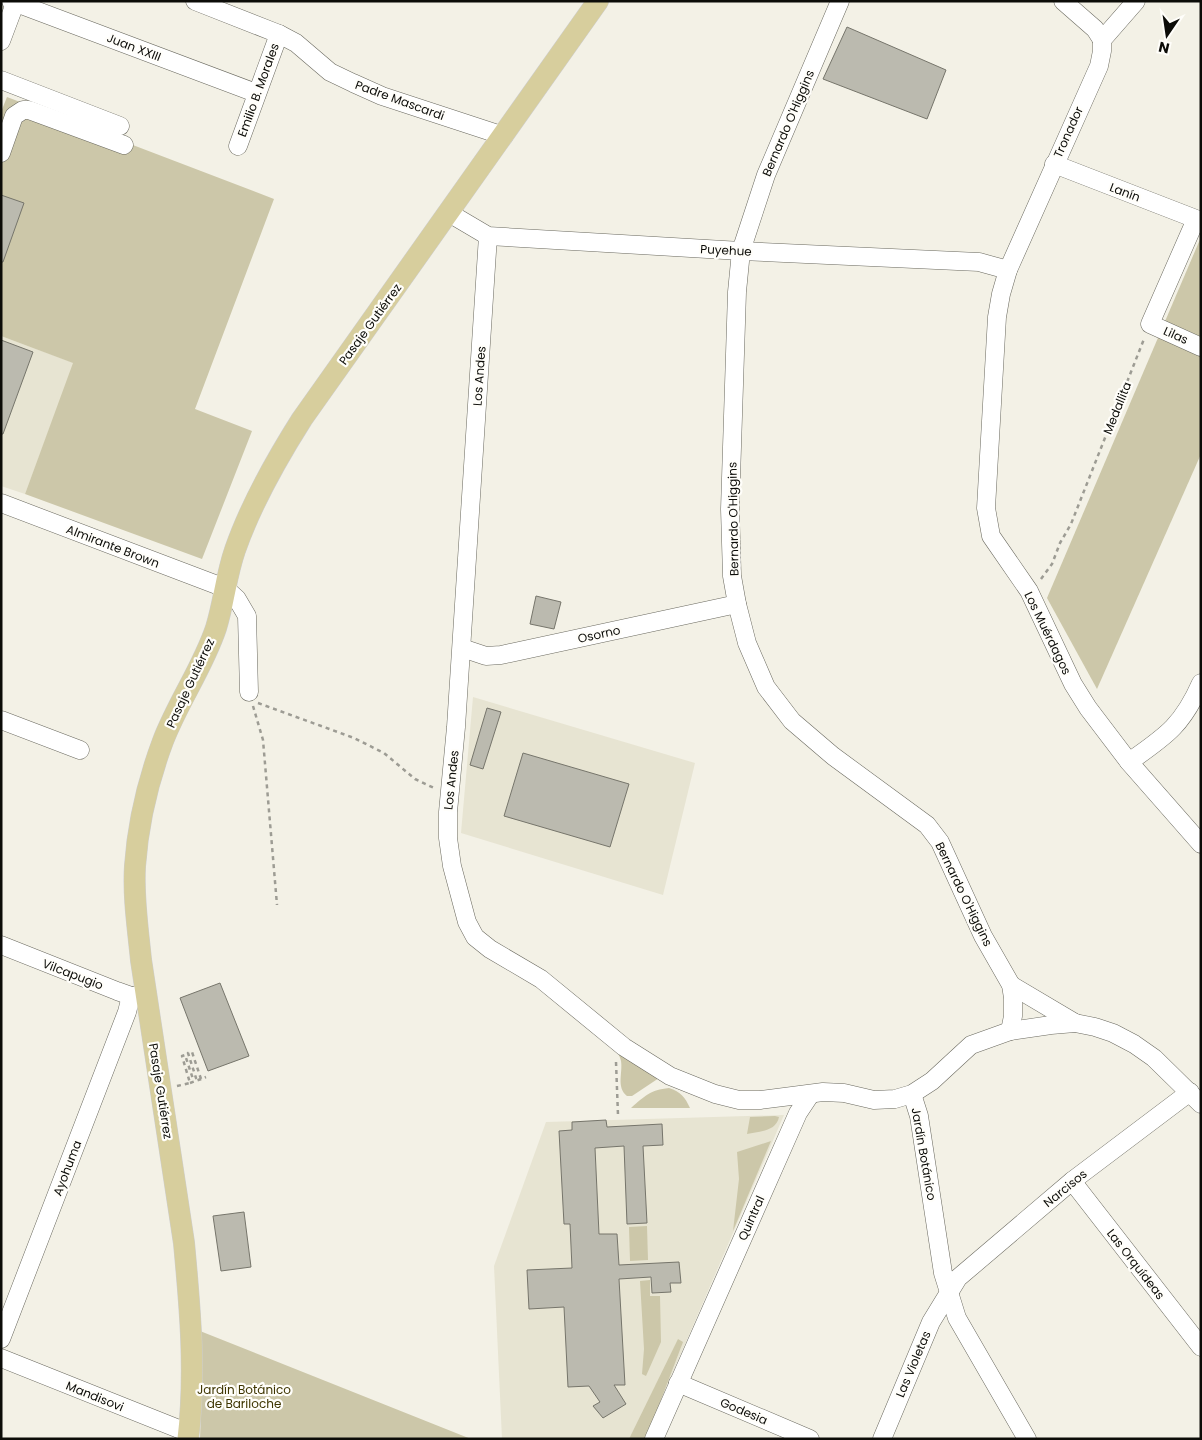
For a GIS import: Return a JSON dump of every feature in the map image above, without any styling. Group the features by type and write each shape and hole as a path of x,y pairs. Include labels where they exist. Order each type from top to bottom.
{"main road":[{"name":"Pasaje Gutiérrez","path":"188,1436 191,1381 190,1323 184,1243 161,1091 139,996 135,867 140,825 149,782 181,701 210,644 239,542 281,452 598,1"}],"street":[{"name":"Padre Mascardi","path":"195,1 279,34 296,43 330,72 382,96 504,136"},
{"name":"Bernardo O'Higgins","path":"840,1 766,175 754,206 741,251 737,292 730,509 732,576 747,643 766,687 792,721 833,756 927,825 940,842 983,936 1011,985 1013,1007 1010,1031"},
{"path":"1063,1 1095,29 1102,40 1136,1"},
{"path":"1,41 15,2"},
{"name":"Juan XXIII","path":"15,2 256,93"},
{"name":"Emilio B. Morales","path":"238,146 279,34"},
{"name":"Tronador","path":"1008,270 1099,66 1102,40"},
{"path":"1,80 120,126"},
{"path":"1,153 14,116 23,110 29,110 124,146"},
{"name":"Lanín","path":"1054,164 1196,219 1150,324"},
{"name":"Puyehue","path":"449,213 488,236 741,251 978,262 1008,270"},
{"name":"Los Andes","path":"488,236 462,648 448,812 448,838 452,866 467,922 475,937 482,943 541,979 624,1047 670,1076 715,1094 739,1100 810,1095"},
{"name":"Los Muérdagos","path":"1008,270 997,317 986,508 992,536 1029,591 1073,684 1088,708 1129,762 1201,844"},
{"name":"Lilas","path":"1150,324 1201,346"},
{"name":"Almirante Brown","path":"1,504 225,588"},
{"path":"225,588 237,599 248,616 249,692"},
{"name":"Osorno","path":"462,648 486,656 501,655 737,604"},
{"path":"1129,762 1170,733 1192,703 1201,683"},
{"path":"1,720 80,750"},
{"name":"Vilcapugio","path":"1,945 139,996"},
{"name":"Bernardo O'Higgins","path":"1011,985 1075,1023"},
{"name":"Ayohuma","path":"1,1339 127,1012 139,996"},
{"name":"Jardín Botánico","path":"1027,1439 957,1318 948,1292 943,1273 919,1116 912,1094 932,1081 971,1045 1010,1031 1075,1023 1113,1033 1134,1044 1154,1058 1195,1098"},
{"path":"810,1095 823,1092 844,1093 874,1100 912,1094"},
{"name":"Quintral","path":"654,1439 798,1113 810,1095"},
{"name":"Narcisos","path":"948,1292 958,1278 970,1267 1072,1181 1195,1098"},
{"name":"Las Orquídeas","path":"1072,1181 1201,1347"},
{"name":"Las Violetas","path":"882,1439 931,1322 948,1292"},
{"name":"Mandisovi","path":"1,1358 188,1436"},
{"name":"Godesia","path":"678,1383 810,1439"}],"path":[{"name":"Medallita","path":"1029,591 1046,574 1071,524 1150,324"},
{"path":"249,692 259,705 354,738 384,753 415,778 450,795"},
{"path":"249,692 263,740 277,905"},
{"path":"190,1083 182,1056 185,1054 193,1079 196,1078 188,1053 192,1052 201,1079"},
{"path":"616,1062 618,1115"},
{"path":"161,1091 206,1077"}],"shaded area":[{"path":"1,336 74,363 25,494 1,486"},
{"path":"473,697 695,763 663,895 461,833"},
{"path":"784,1115 644,1439 502,1439 494,1266 546,1122"}],"green space":[{"path":"7,97 274,199 195,409 252,431 202,559 25,494 73,363 1,336 1,112"},
{"path":"1201,237 1201,454 1097,689 1047,598"},
{"path":"614,1045 659,1078 632,1096 627,1096 622,1088 621,1061"},
{"path":"669,1088 682,1095 690,1108 631,1108 648,1094"},
{"path":"750,1117 779,1117 771,1128 747,1134"},
{"path":"771,1141 733,1231 739,1179 737,1152"},
{"path":"647,1226 648,1260 630,1261 629,1227"},
{"path":"650,1280 650,1296 660,1296 661,1342 646,1376 642,1374 644,1349 640,1281"},
{"name":"Jardín Botánico de Bariloche","path":"200,1331 471,1439 200,1439 202,1382"},
{"path":"678,1339 683,1342 646,1439 629,1439"}],"building":[{"path":"847,27 946,70 927,119 823,79"},
{"path":"1,195 24,203 3,262 1,262"},
{"path":"1,340 33,352 3,434 1,434"},
{"path":"536,596 561,602 554,629 530,624"},
{"path":"487,708 501,712 483,769 470,765"},
{"path":"523,753 629,784 610,847 504,816"},
{"path":"220,983 249,1056 208,1071 180,998"},
{"path":"606,1120 607,1127 662,1124 663,1145 643,1146 647,1223 627,1224 624,1146 595,1148 599,1234 617,1234 619,1265 679,1262 681,1283 670,1283 671,1292 652,1293 651,1277 619,1279 625,1385 614,1385 626,1404 603,1418 593,1406 600,1402 589,1386 568,1387 564,1307 529,1309 527,1270 572,1268 570,1224 564,1224 559,1131 572,1130 572,1122"},
{"path":"244,1212 251,1267 221,1271 213,1216"}]}
